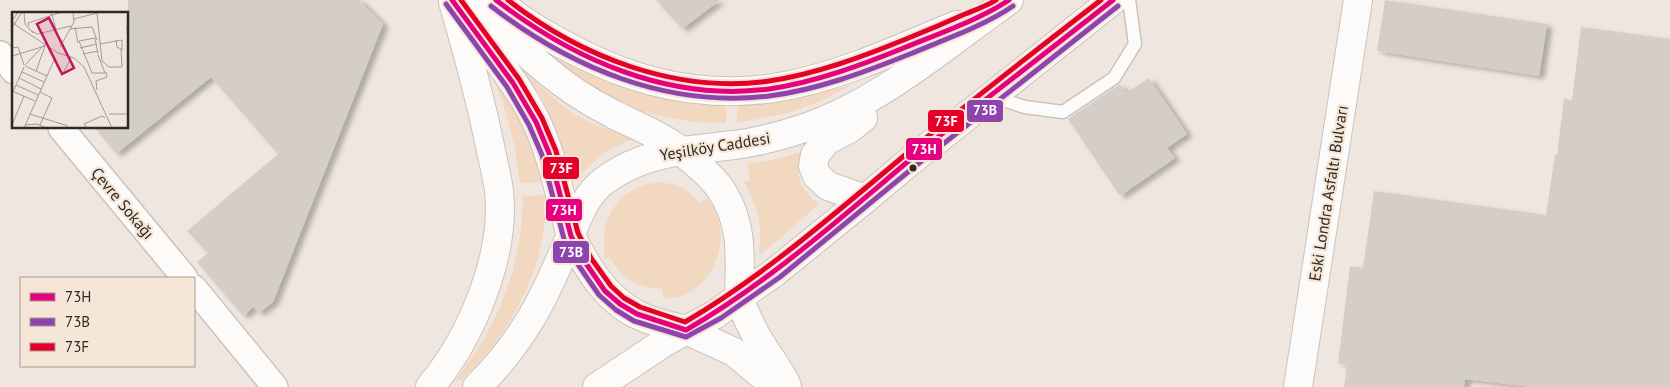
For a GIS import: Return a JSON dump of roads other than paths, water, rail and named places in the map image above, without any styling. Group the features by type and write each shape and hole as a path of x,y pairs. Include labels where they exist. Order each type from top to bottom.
{"main road":[{"path":"481,0 512,38 551,76 613,115 654,133 680,150 719,186 734,213 738,234 740,258 738,299 753,331 781,372 788,387"},
{"path":"496,0 535,28 591,58 632,75 695,89 731,90 788,86 828,76 863,64 1002,5"},
{"path":"597,387 663,343 714,315 775,272 991,96 1113,0"},
{"name":"Eski Londra Asfaltı Bulvarı","path":"1298,387 1358,0"},
{"path":"453,1 513,83 536,122 549,153 570,236 605,291 620,304 637,314 686,330 734,352 770,382 781,387"},
{"path":"430,387 440,375 465,333 481,298 493,266 499,228 499,191 475,78 453,1"},
{"name":"Yeşilköy Caddesi","path":"477,387 517,342 539,305 582,208 593,192 604,181 625,167 653,156 680,150 742,144 785,134 819,123 855,106 894,82 1002,5"},
{"path":"865,199 828,186 817,176 814,166 815,155 826,141 849,129 863,118 894,82"}],"street":[{"path":"0,54 12,69"},
{"name":"Çevre Sokağı","path":"62,129 184,277"},
{"path":"195,289 275,387"}],"lane":[{"path":"991,96 1026,107 1063,112 1114,78 1135,44 1129,0"}]}
